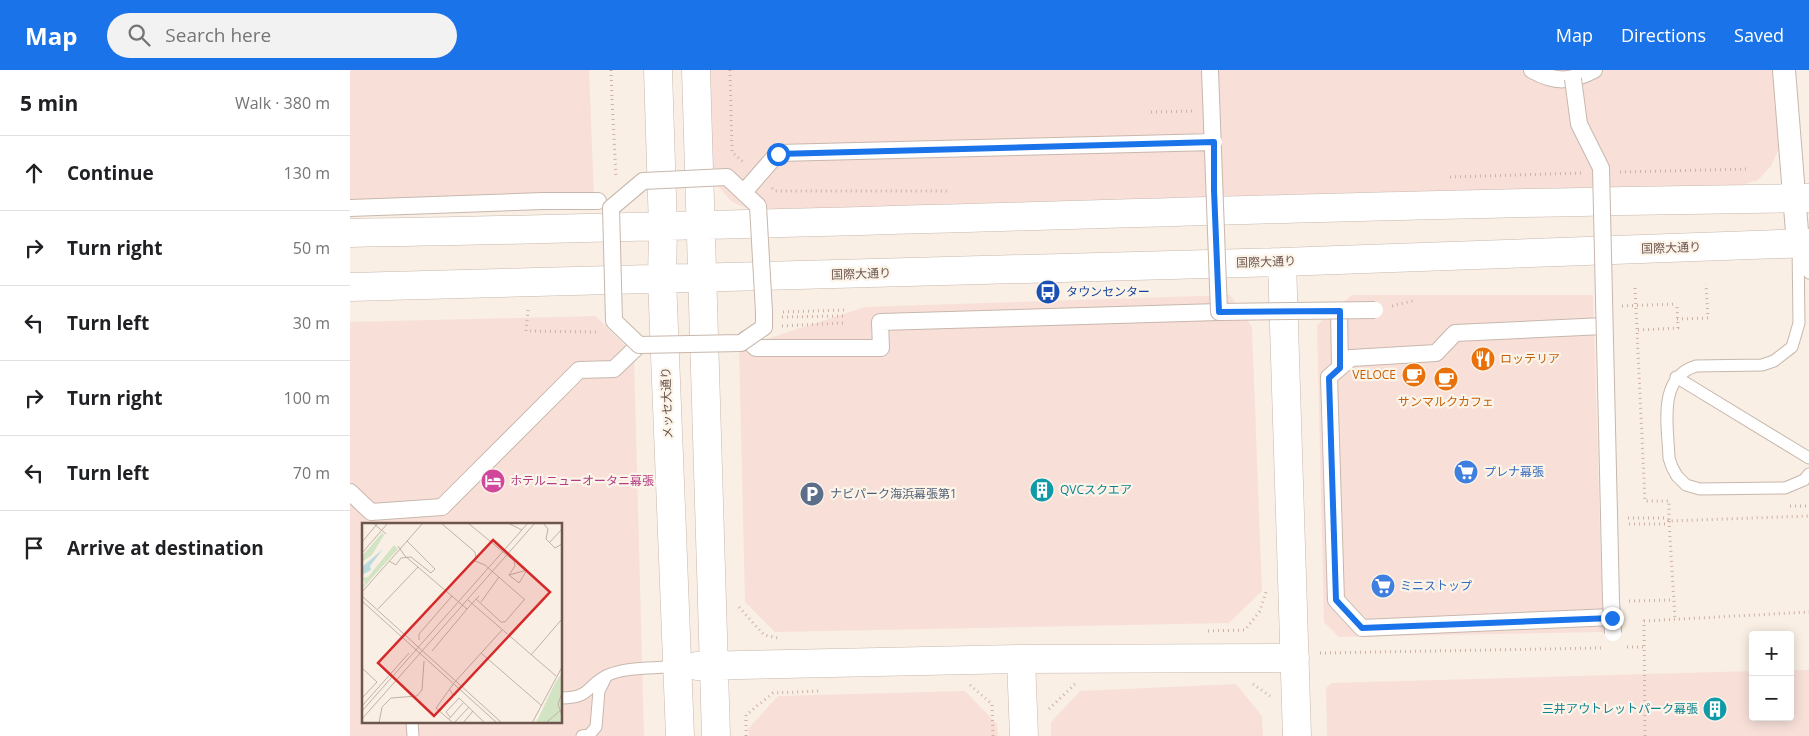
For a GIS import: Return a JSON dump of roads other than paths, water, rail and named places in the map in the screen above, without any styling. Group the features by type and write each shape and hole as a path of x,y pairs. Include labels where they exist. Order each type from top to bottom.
{"street":[{"name":"メッセ大通り","path":"658,70 663,228 662,279 680,736"},
{"path":"696,70 716,736"},
{"path":"1210,70 1219,312"},
{"path":"1532,70 1550,78 1564,80 1573,79 1594,70"},
{"path":"1784,70 1802,199 1803,244"},
{"path":"1573,79 1579,124 1601,168 1612,617 1362,628 1336,600 1329,378 1351,358 1436,353 1455,333 1604,326"},
{"path":"744,192 778,154 1214,142"},
{"path":"350,492 370,512 442,507 580,370 614,369 639,345 741,343 746,339 764,319 758,206 726,177 642,181 618,202 611,211 614,321 639,345"},
{"path":"350,234 663,228 1300,208 1802,199"},
{"path":"350,208 598,200"},
{"name":"国際大通り","path":"350,287 1282,262 1803,244"},
{"path":"1282,262 1307,655 1297,736"},
{"path":"746,339 756,348 881,348 880,322 1219,312 1375,310"},
{"path":"1340,311 1340,368"},
{"path":"678,666 1307,655"},
{"path":"1021,659 1024,736"}],"lane":[{"path":"1803,244 1809,274"},
{"path":"1803,244 1799,322 1792,347 1774,361 1762,365 1696,366 1687,368 1676,377 1668,396 1669,458 1672,467 1686,485 1700,489 1785,488 1804,480 1809,474"},
{"path":"1676,377 1809,458"},
{"path":"562,698 575,698 588,692 607,676 624,670 678,666"},
{"path":"582,736 589,735 596,727 599,691 607,676"}],"place":[{"name":"タウンセンター","path":"1048,292"},
{"name":"ロッテリア","path":"1483,359"},
{"name":"VELOCE","path":"1414,375"},
{"name":"サンマルクカフェ","path":"1446,379"},
{"name":"プレナ幕張","path":"1466,472"},
{"name":"ホテルニューオータニ幕張","path":"493,481"},
{"name":"QVCスクエア","path":"1042,490"},
{"name":"ナビパーク海浜幕張第1","path":"812,494"},
{"name":"ミニストップ","path":"1383,586"},
{"name":"三井アウトレットパーク幕張","path":"1715,709"}]}
